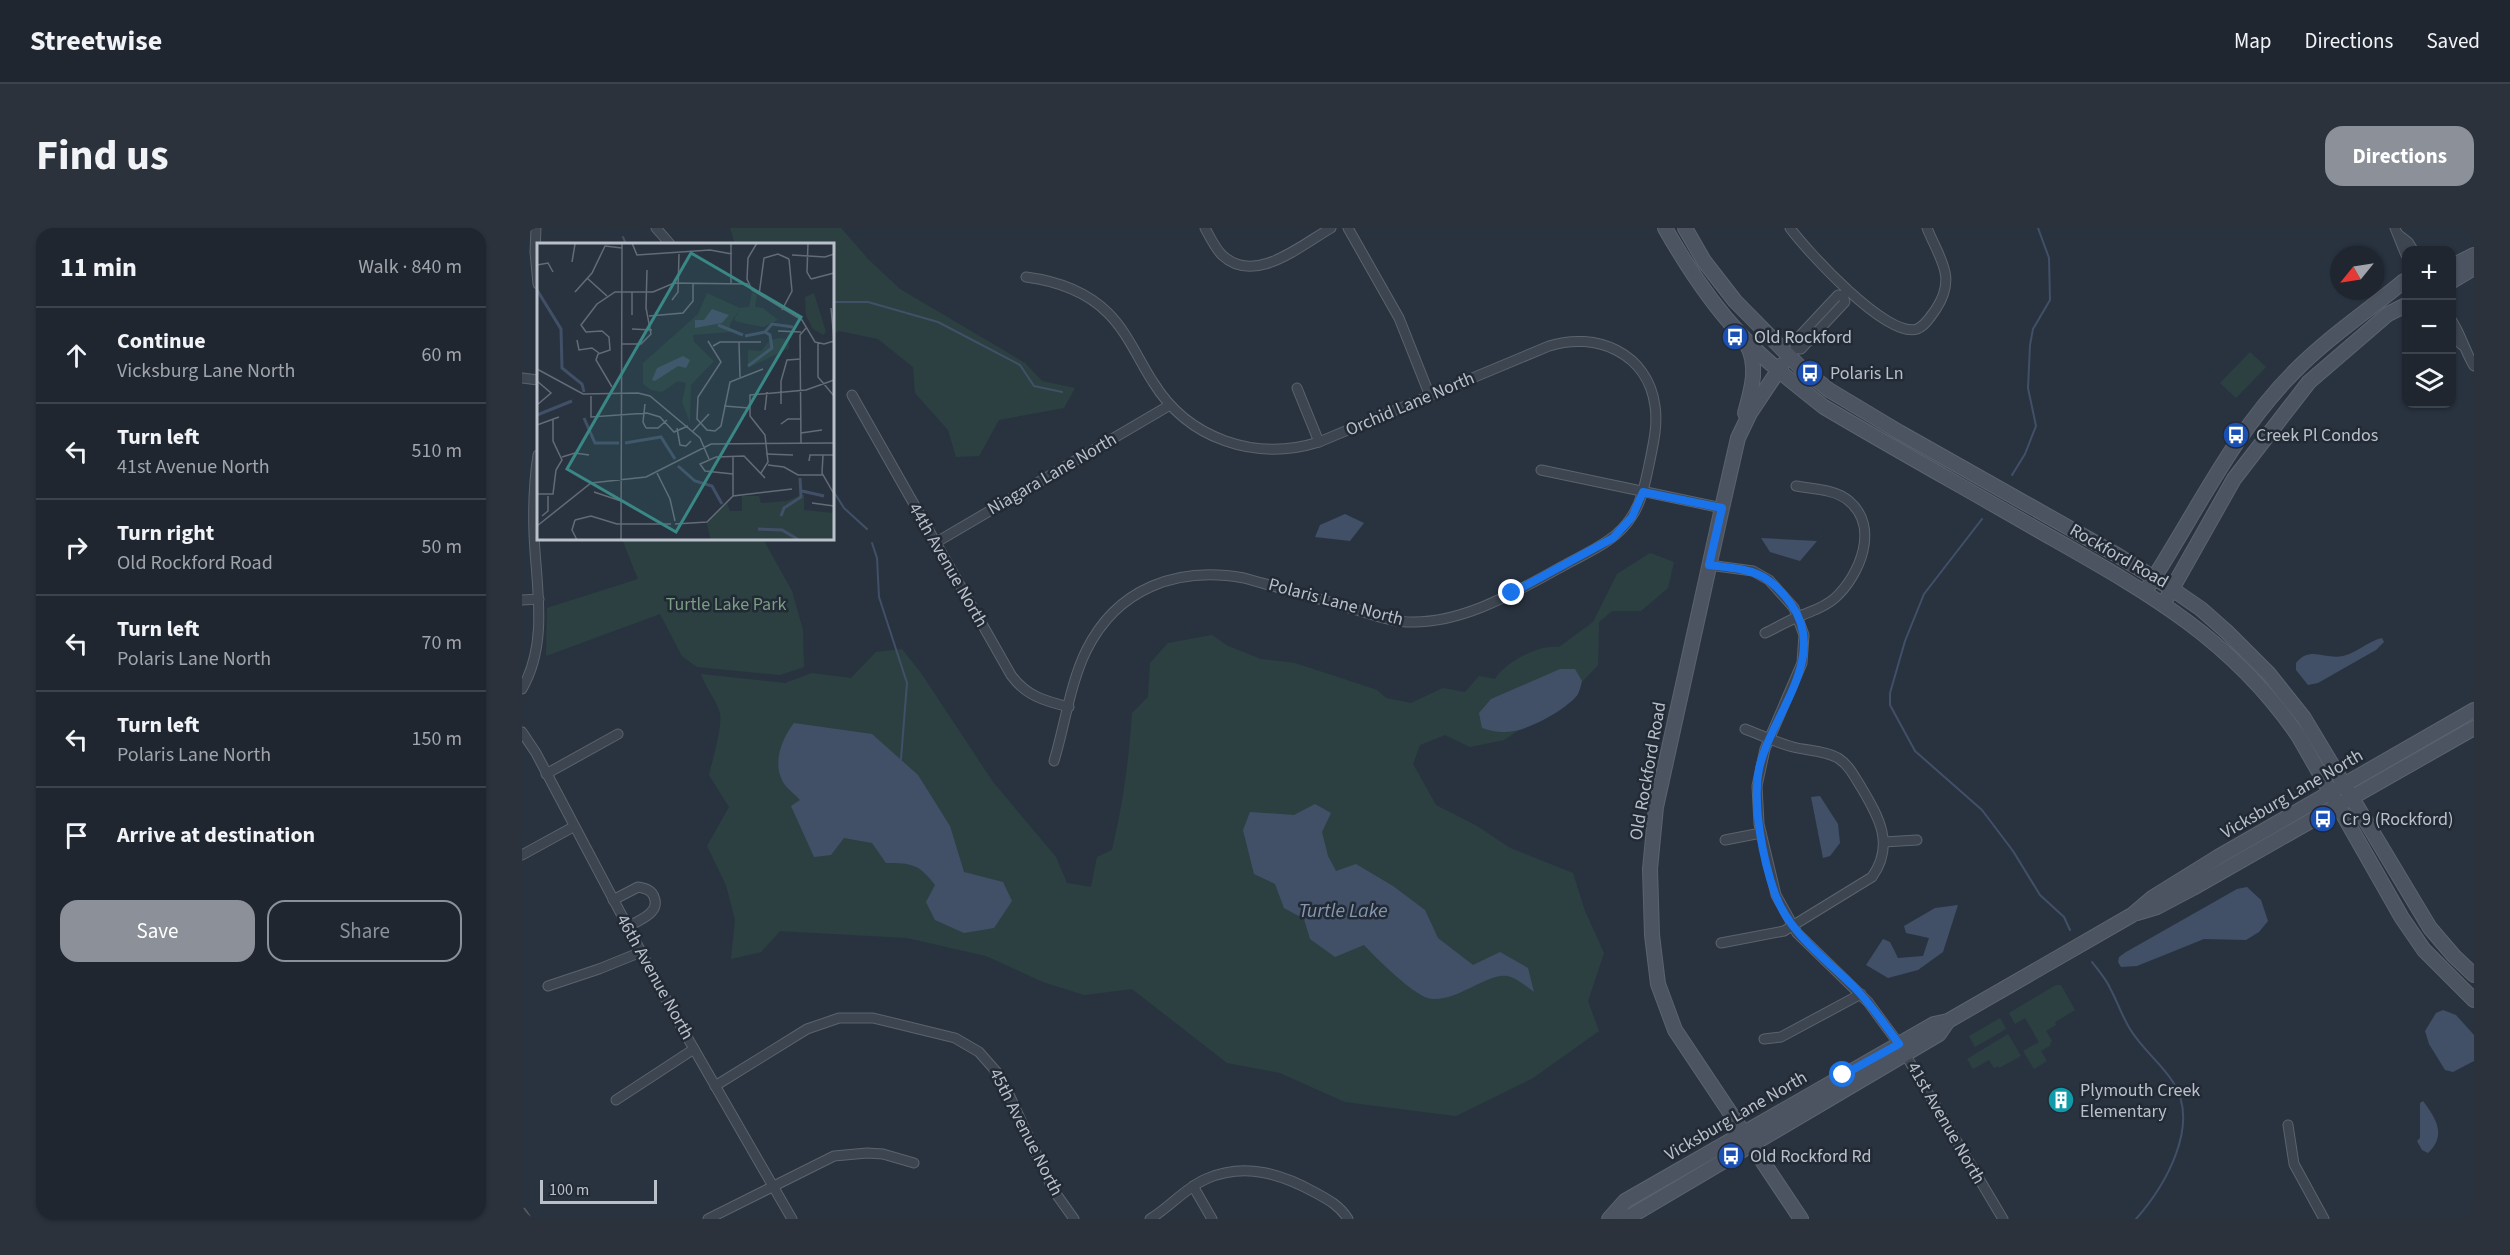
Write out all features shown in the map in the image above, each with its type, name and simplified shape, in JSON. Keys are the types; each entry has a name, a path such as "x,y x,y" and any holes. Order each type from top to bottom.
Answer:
{"main road":[{"name":"Rockford Road","path":"1665,228 1695,277 1739,333 1778,370 1834,412 2164,603 2217,645 2254,680 2299,737 2402,918 2424,950 2474,1000"},
{"name":"Rockford Road","path":"1685,228 1704,261 1734,301 1793,352 1829,390 2154,578 2201,609 2227,632 2269,674 2304,718 2430,928 2474,975"},
{"path":"2456,264 2474,255"},
{"path":"2456,278 2474,268"},
{"path":"2146,592 2207,487 2272,396 2313,355 2402,287"},
{"path":"2164,603 2234,479 2309,382 2388,314 2402,307"},
{"path":"1738,438 1754,371 1750,351 1739,333"},
{"name":"Old Rockford Road","path":"1793,352 1778,370 1750,413 1738,438 1656,807 1650,869 1653,960 1665,1008 1675,1030 1801,1219"},
{"name":"Vicksburg Lane North","path":"1610,1218 1625,1201 1743,1132 1903,1048 1939,1034 1948,1021 2132,915 2171,886 2474,710"},
{"name":"Vicksburg Lane North","path":"2132,915 2157,907 2474,728"},
{"name":"Vicksburg Lane North","path":"1610,1218 1631,1216 1752,1144 1903,1048"}],"street":[{"path":"536,228 537,273"},
{"path":"656,228 669,243"},
{"path":"1205,228 1221,254 1241,265 1263,265 1331,228"},
{"path":"1348,228 1399,318 1430,396"},
{"path":"1790,228 1845,293 1894,325 1909,330 1917,329 1925,323 1941,300 1947,283 1946,274 1927,228"},
{"path":"2397,232 2410,246"},
{"path":"2397,232 2402,246"},
{"name":"Orchid Lane North","path":"1026,277 1043,279 1077,291 1108,312 1170,405 1203,432 1244,447 1286,449 1319,442 1549,346 1579,340 1595,341 1623,354 1635,364 1646,379 1655,405 1656,420 1643,492"},
{"name":"Old Rockford Road","path":"1793,352 1794,342 1838,295 1845,293"},
{"path":"2456,328 2461,336 2462,345"},
{"path":"2456,340 2462,345 2474,366"},
{"path":"522,378 537,380"},
{"path":"1297,388 1319,442"},
{"name":"44th Avenue North","path":"852,395 1017,684 1033,696 1069,707"},
{"name":"Niagara Lane North","path":"935,543 1170,405"},
{"path":"522,689 533,665 537,646 539,599 533,511 537,466"},
{"path":"1541,470 1722,508"},
{"path":"1765,633 1821,608 1845,587 1860,559 1865,537 1861,518 1849,501 1837,494 1796,486"},
{"name":"Polaris Lane North","path":"1054,761 1085,652 1096,633 1125,602 1161,582 1202,573 1223,574 1395,620 1409,622 1436,620 1467,612 1512,593 1601,545 1623,528 1639,505 1643,492"},
{"name":"41st Avenue North","path":"1709,565 1753,571 1761,575 1786,597 1798,617 1804,635 1802,663 1770,738 1760,767 1757,786 1756,805 1776,895 1793,926 1812,948 1861,994 1903,1048 2003,1219"},
{"path":"522,600 539,599"},
{"path":"1721,943 1784,930 1793,926 1872,877 1882,860 1884,842 1874,808 1850,768 1830,754 1792,747 1745,729"},
{"name":"46th Avenue North","path":"522,732 694,1049 772,1188 792,1219"},
{"path":"546,774 618,734"},
{"path":"522,855 573,827"},
{"path":"1725,840 1761,833"},
{"path":"1884,842 1917,840"},
{"path":"613,900 638,887 650,890 654,895 655,907 652,912 627,927"},
{"path":"548,986 641,952"},
{"path":"1764,1039 1780,1037 1861,994"},
{"name":"45th Avenue North","path":"715,1086 807,1029 839,1018 873,1018 955,1038 979,1052 1001,1077 1052,1188 1074,1219"},
{"path":"616,1100 694,1049"},
{"path":"2288,1125 2294,1164 2324,1219"},
{"path":"708,1219 834,1156 851,1153 883,1154 914,1163"},
{"path":"1150,1219 1193,1186 1206,1179 1223,1174 1265,1172 1290,1178 1335,1204 1348,1219"},
{"path":"1193,1186 1212,1219"},
{"path":"522,1213 526,1219"}],"green space":[{"path":"730,228 841,228 869,260 900,289 1025,363 1042,381 1075,388 1064,408 999,420 979,456 956,457 948,430 915,393 913,367 878,339 839,331 834,334 834,243 735,243"},
{"path":"2250,352 2266,367 2236,398 2220,383"},
{"name":"Turtle Lake Park","path":"622,540 764,540 792,591 803,630 804,667 780,675 697,667 682,656 660,614 546,656 547,608 638,579"},
{"path":"1650,553 1674,562 1668,588 1641,611 1612,611 1599,622 1598,665 1567,698 1504,740 1470,747 1445,735 1420,745 1413,764 1436,805 1477,826 1510,848 1573,873 1585,911 1604,953 1588,1001 1599,1031 1533,1078 1456,1116 1345,1102 1280,1073 1227,1063 1132,989 1084,995 1043,982 986,956 907,938 780,931 761,952 731,959 735,920 726,885 707,846 729,807 709,775 721,719 716,703 701,674 785,683 812,673 851,678 876,652 902,649 921,673 993,782 1056,857 1067,883 1091,887 1097,857 1112,850 1125,782 1132,713 1148,697 1150,663 1168,643 1212,635 1228,646 1261,659 1295,663 1377,690 1386,698 1411,703 1443,688 1465,692 1479,676 1495,679 1507,666 1533,651 1559,647 1593,622 1617,574"},
{"path":"2056,985 2061,985 2075,1010 2055,1022 2056,1025 2046,1031 2052,1041 2051,1045 2041,1051 2047,1061 2034,1069 2023,1051 2039,1042 2025,1018 2015,1024 2009,1013"},
{"path":"2000,1018 2006,1029 1975,1047 1969,1036"},
{"path":"2008,1034 2021,1056 1999,1068 1998,1066 1994,1068 1989,1060 1973,1069 1967,1059"}],"water":[{"path":"1345,514 1364,523 1350,541 1315,537 1320,525"},
{"path":"1761,538 1817,541 1800,561 1770,552"},
{"path":"2382,638 2384,642 2376,650 2318,683 2308,685 2296,670 2296,663 2307,655 2343,656"},
{"path":"1560,669 1575,669 1582,681 1578,694 1573,700 1549,717 1521,729 1502,732 1482,728 1479,713 1491,699"},
{"path":"794,723 872,734 918,775 950,826 964,872 1003,882 1012,901 994,928 964,933 935,920 926,902 935,885 914,866 886,863 872,843 844,838 831,855 814,857 791,806 800,800 784,784 778,767 782,743"},
{"path":"1820,796 1838,824 1840,843 1830,856 1823,858 1811,797"},
{"name":"Turtle Lake","path":"1315,804 1331,813 1322,832 1328,856 1336,871 1356,864 1393,886 1425,910 1438,938 1473,965 1500,952 1528,968 1534,992 1514,978 1503,976 1494,977 1453,995 1432,999 1407,985 1364,945 1335,957 1310,939 1304,919 1284,908 1275,884 1254,874 1243,830 1250,812 1294,815"},
{"path":"2247,887 2261,900 2268,921 2259,932 2246,940 2204,939 2137,966 2121,967 2118,962 2119,957 2126,952 2237,889"},
{"path":"1958,905 1943,952 1918,970 1888,978 1866,965 1883,939 1890,942 1898,958 1923,956 1929,938 1906,933 1904,926 1935,908"},
{"path":"2443,1010 2456,1015 2474,1035 2474,1061 2453,1072 2445,1070 2429,1044 2425,1031 2436,1013"},
{"path":"2423,1101 2435,1120 2438,1134 2434,1147 2428,1153 2422,1150 2417,1141 2420,1138 2420,1103"}],"waterway":[{"path":"2012,475 2025,454 2036,426 2028,388 2030,345 2033,329 2050,300 2049,258 2038,228"},
{"path":"623,237 626,243"},
{"path":"834,302 868,302 938,322 1020,365 1034,386 1062,392"},
{"path":"834,492 844,508 867,529"},
{"path":"1982,519 1924,594 1905,641 1890,693 1890,705 1915,751 1982,810 2013,851 2040,895 2064,917 2070,930"},
{"path":"872,543 877,558 879,597 907,683 901,759"},
{"path":"2092,962 2108,985 2130,1029 2168,1075 2181,1099 2183,1117 2176,1154 2158,1190 2136,1219"}],"place":[{"name":"Old Rockford","path":"1735,337"},
{"name":"Polaris Ln","path":"1810,373"},
{"name":"Creek Pl Condos","path":"2236,435"},
{"name":"Cr 9 (Rockford)","path":"2323,819"},
{"name":"Plymouth Creek Elementary","path":"2061,1100"},
{"name":"Old Rockford Rd","path":"1731,1156"}],"route":[{"path":"1512,593 1613,538 1632,517 1643,492 1722,508 1709,565 1753,571 1761,575 1786,597 1794,608 1804,635 1805,649 1798,676 1765,749 1757,786 1756,805 1769,874 1785,915 1797,933 1868,1002 1899,1044 1843,1075"}]}
